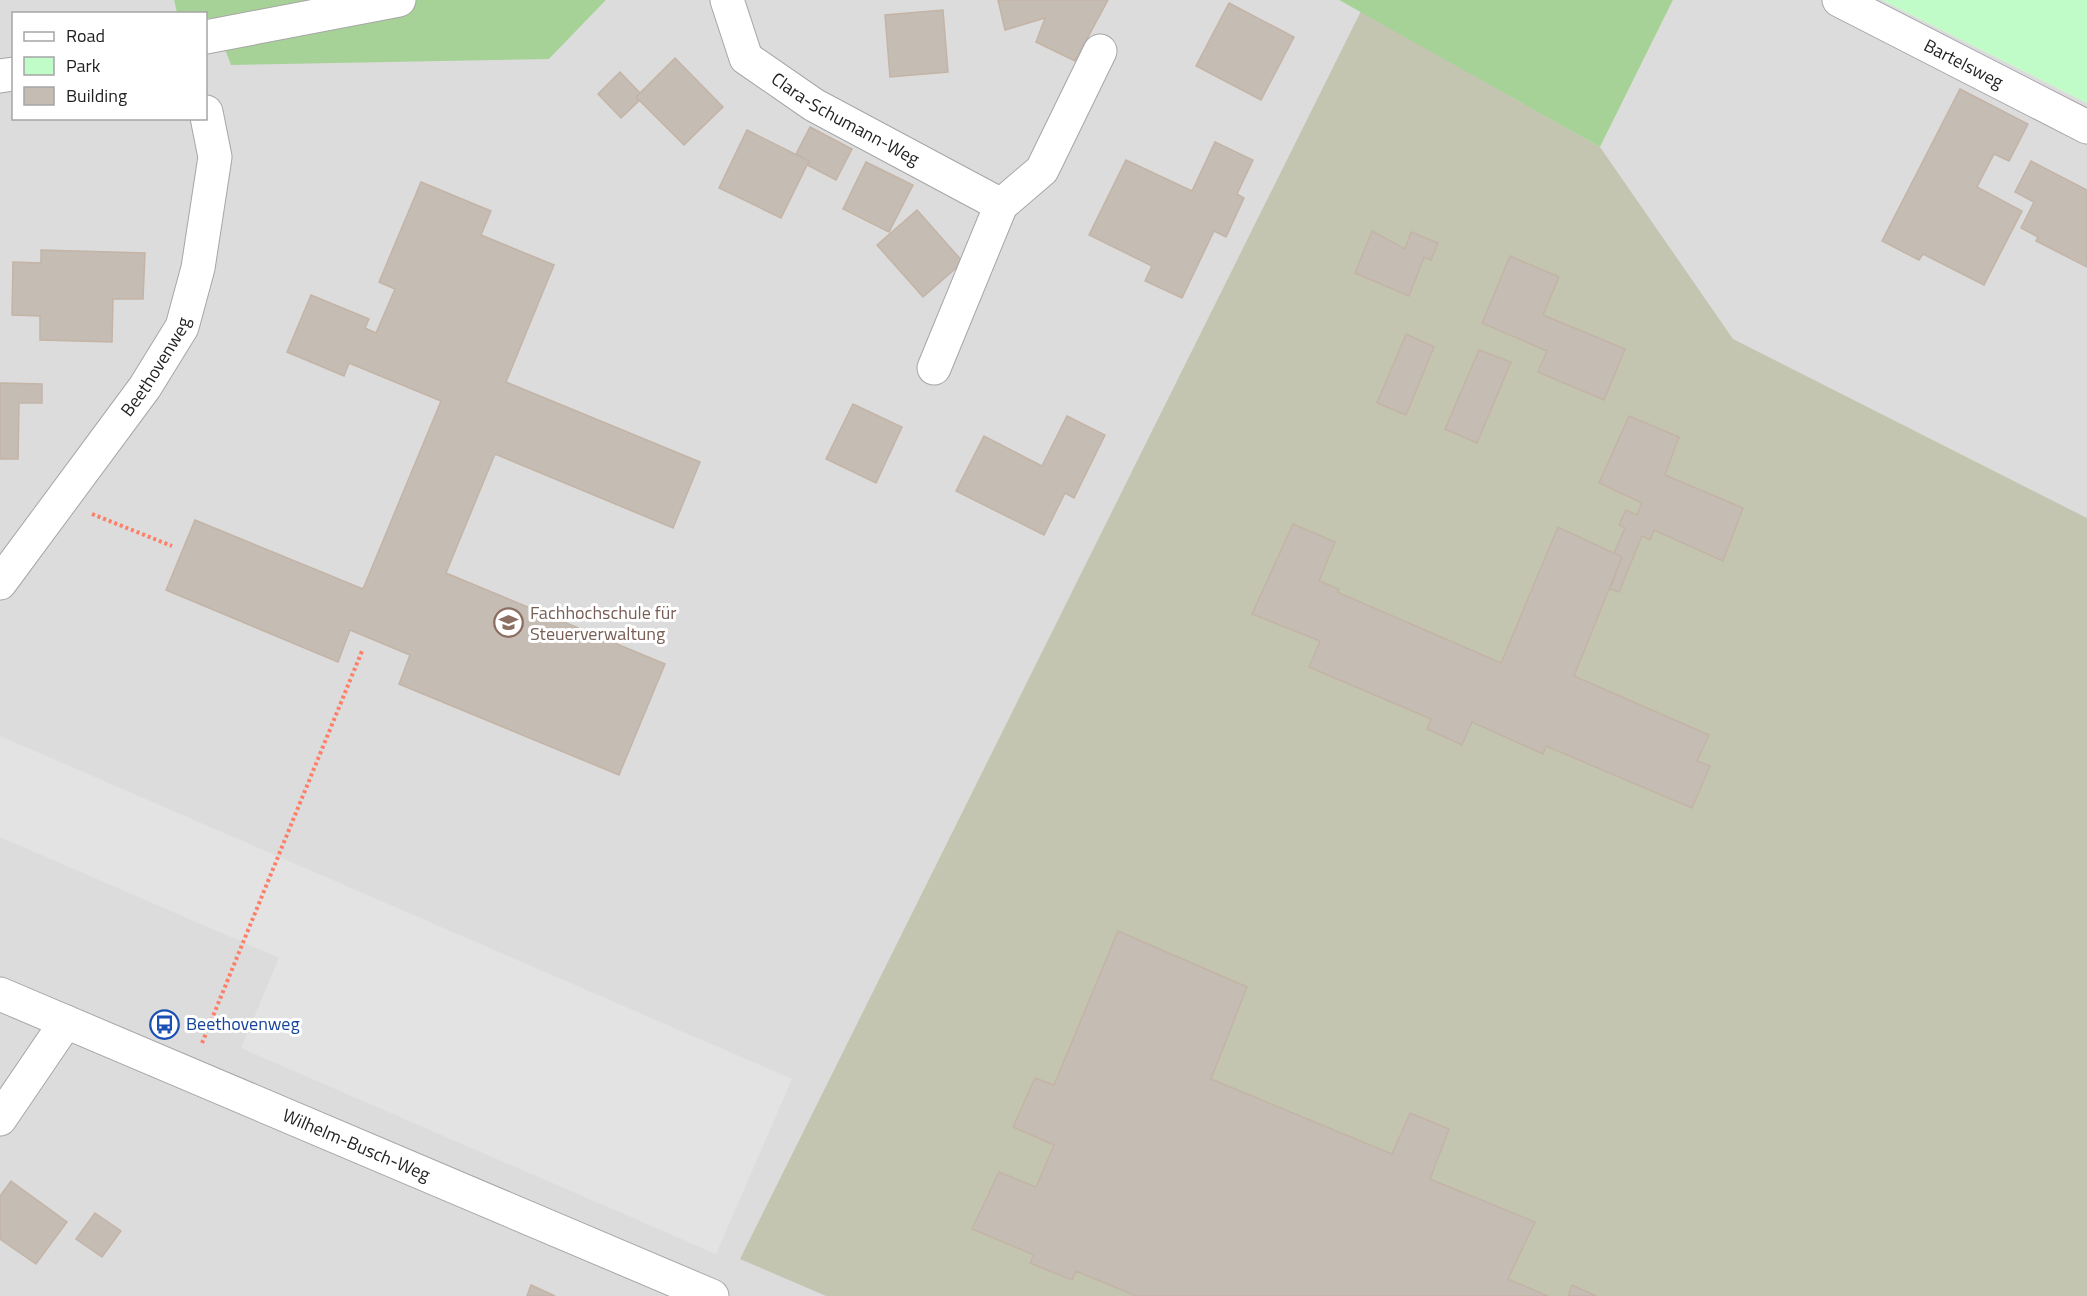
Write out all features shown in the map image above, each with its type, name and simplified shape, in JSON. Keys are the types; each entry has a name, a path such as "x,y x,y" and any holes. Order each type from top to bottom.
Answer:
{"street":[{"path":"207,37 399,0"},
{"name":"Clara-Schumann-Weg","path":"727,0 746,58 814,105 1001,205"},
{"name":"Bartelsweg","path":"1839,0 2087,128"},
{"path":"934,368 1001,205 1042,170 1100,51"},
{"name":"Beethovenweg","path":"0,583 146,387 182,327 198,268 215,157 207,117"},
{"name":"Wilhelm-Busch-Weg","path":"0,994 712,1296"},
{"path":"0,1119 66,1022"}],"path":[{"path":"61,502 172,546"},
{"path":"189,1074 362,651"}],"shaded area":[{"path":"0,0 174,0 177,12 12,12 12,120 207,120 207,19 549,59 606,0 1339,0 1600,147 1673,0 1882,0 2087,103 2087,1296 0,1296"},
{"path":"1361,11 1600,147 1733,339 2087,518 2087,1296 826,1296 740,1259"},
{"path":"0,736 792,1079 716,1254 241,1048 279,958 0,837"}],"green space":[{"path":"174,0 606,0 549,59 231,65 213,18 207,19 207,12 177,12"},
{"path":"1339,0 1673,0 1600,147"},
{"path":"1882,0 2087,0 2087,103"}],"building":[{"path":"998,0 1108,0 1075,61 1036,42 1045,18 1005,30"},
{"path":"1229,3 1294,37 1261,100 1196,66"},
{"path":"943,10 948,72 890,77 885,15"},
{"path":"675,58 723,107 684,145 636,97"},
{"path":"620,72 640,93 636,97 639,101 621,118 598,94"},
{"path":"1960,89 2028,124 2009,161 1994,154 1977,187 2022,211 1984,285 1923,254 1919,260 1882,241"},
{"path":"810,127 852,149 836,180 807,165 809,161 796,154"},
{"path":"747,130 809,161 781,218 719,188"},
{"path":"1215,142 1253,160 1237,194 1244,198 1226,237 1214,231 1182,298 1145,281 1152,266 1089,235 1126,160 1192,191"},
{"path":"2031,161 2087,190 2087,267 2036,241 2038,237 2021,228 2034,202 2015,192"},
{"path":"866,162 913,185 889,232 843,209"},
{"path":"421,182 491,211 481,235 554,265 506,382 700,462 673,528 495,454 446,573 665,664 619,775 399,684 410,655 350,630 338,662 166,590 195,520 363,589 441,401 349,363 344,376 287,352 311,295 369,319 365,328 376,333 395,289 379,282"},
{"path":"917,210 963,262 923,297 877,245"},
{"path":"1372,231 1405,249 1411,232 1438,243 1431,260 1424,257 1409,296 1355,273"},
{"path":"41,250 145,253 143,299 113,299 112,342 40,340 40,316 12,315 13,262 41,263"},
{"path":"1510,256 1559,277 1543,315 1625,349 1604,400 1538,372 1547,351 1482,323"},
{"path":"1406,334 1434,347 1406,415 1377,403"},
{"path":"1479,350 1511,362 1477,443 1445,429"},
{"path":"0,383 42,384 42,403 19,403 18,459 0,459"},
{"path":"853,404 902,427 876,483 826,459"},
{"path":"1067,416 1105,435 1074,498 1065,493 1044,535 956,491 984,436 1042,466"},
{"path":"1629,416 1679,437 1665,475 1743,508 1723,561 1654,530 1650,540 1642,536 1619,592 1610,589 1622,557 1614,553 1625,528 1619,525 1626,510 1637,515 1642,503 1599,483"},
{"path":"1293,524 1335,542 1319,581 1339,589 1337,592 1501,663 1558,527 1622,557 1574,676 1709,735 1697,761 1710,766 1692,808 1546,746 1543,754 1472,722 1462,745 1427,729 1431,719 1309,667 1320,641 1252,614"},
{"path":"1118,931 1247,987 1211,1079 1392,1154 1410,1113 1449,1129 1430,1179 1535,1222 1508,1279 1548,1296 1136,1296 1076,1271 1072,1280 1030,1263 1034,1255 972,1229 999,1172 1036,1187 1054,1145 1013,1127 1035,1078 1054,1085"},
{"path":"11,1181 67,1222 36,1264 0,1239 0,1196"},
{"path":"95,1213 121,1231 102,1257 76,1239"},
{"path":"531,1285 555,1296 527,1296"},
{"path":"1572,1285 1596,1296 1568,1296"}],"place":[{"name":"Fachhochschule für Steuerverwaltung","path":"509,623"},
{"name":"Beethovenweg","path":"165,1024"}]}
